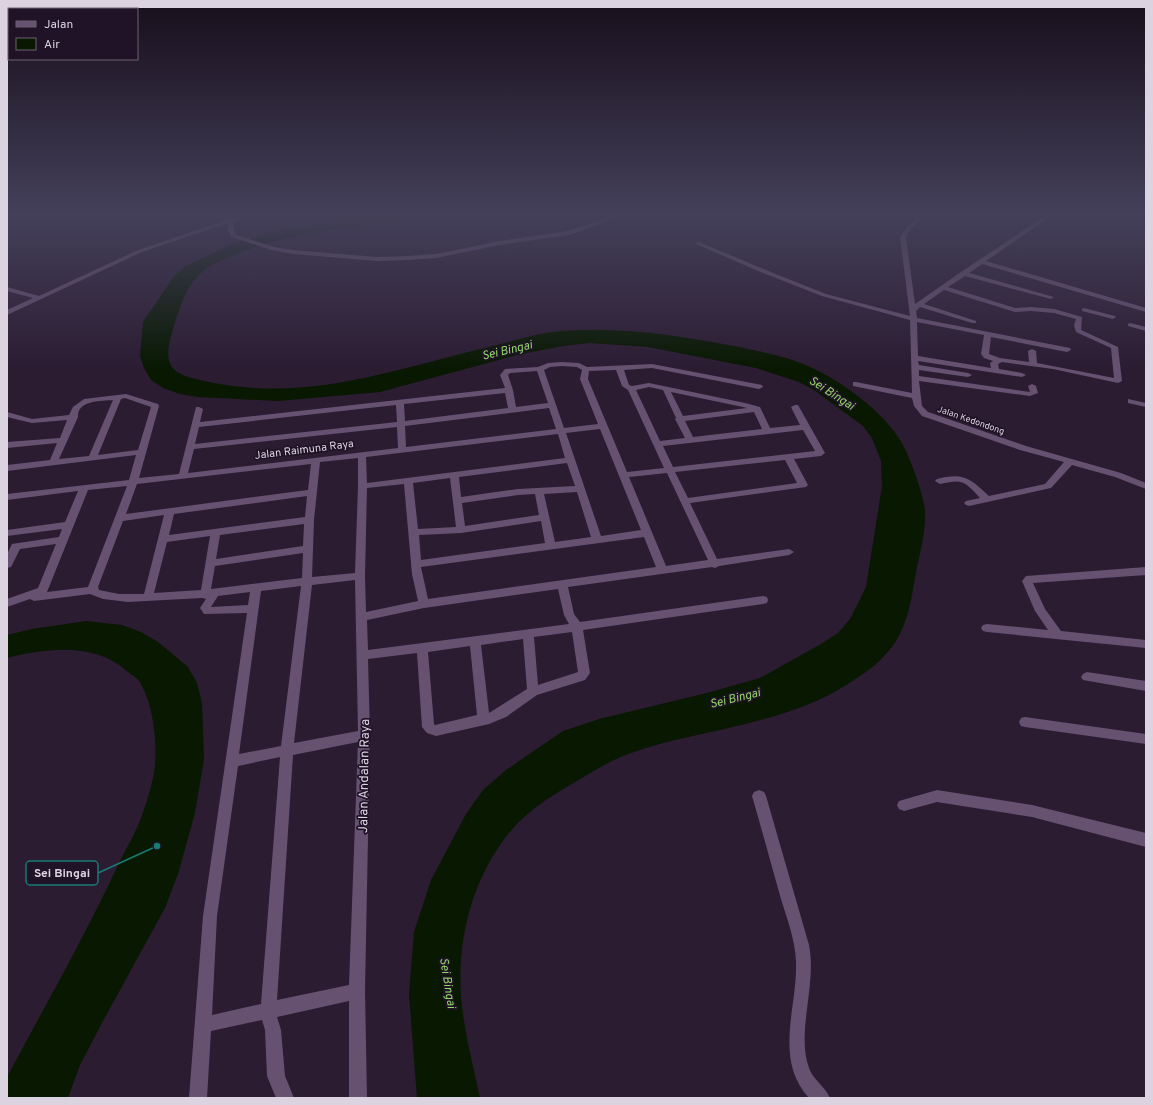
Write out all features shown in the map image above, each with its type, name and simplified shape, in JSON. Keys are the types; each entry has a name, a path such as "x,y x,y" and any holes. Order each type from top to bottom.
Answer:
{"street":[{"path":"7,313 109,266"},
{"path":"752,266 823,295 974,322"},
{"name":"Jalan Kedondong","path":"908,266 915,311 914,358 916,367 916,396 918,406 925,414 1069,462 1118,475 1146,486"},
{"path":"915,311 963,273 976,266"},
{"path":"994,266 1146,310"},
{"path":"963,273 1051,297"},
{"path":"943,288 1014,310 1054,310 1080,318"},
{"path":"7,289 39,298"},
{"path":"988,335 985,354 998,360 1033,364 1118,381 1114,347 1078,331 1077,325 1084,310 1090,302"},
{"path":"1084,310 1113,317"},
{"path":"915,311 988,335 1067,350"},
{"path":"1130,325 1146,329"},
{"path":"1032,351 1033,364"},
{"path":"914,358 1022,375"},
{"path":"995,371 994,366 998,360"},
{"path":"512,410 509,390 504,377 505,373 508,371 540,369 548,365 579,365 586,369 652,366 759,387"},
{"path":"619,367 626,386 631,389 668,470 715,564"},
{"path":"916,367 968,376"},
{"path":"540,369 562,431 569,460 597,539"},
{"path":"586,369 584,379 639,510 646,533 663,571"},
{"path":"916,378 1030,394 1034,393 1032,386"},
{"path":"856,384 916,396"},
{"path":"631,389 649,385 731,402 757,410 767,432"},
{"path":"666,389 679,419 691,441"},
{"path":"196,425 509,390"},
{"path":"92,458 118,397"},
{"path":"53,463 78,405 84,401 130,397 156,407 133,482 92,587 93,590"},
{"path":"1131,401 1146,404"},
{"path":"400,403 402,450"},
{"path":"190,447 401,424 552,404"},
{"path":"624,476 789,458 821,453 795,407"},
{"path":"183,476 199,409"},
{"path":"679,419 757,410"},
{"path":"7,414 32,421 74,417"},
{"name":"Jalan Raimuna Raya","path":"7,497 604,426"},
{"path":"657,444 767,432 805,426"},
{"path":"7,445 63,440"},
{"path":"7,468 141,452"},
{"name":"Jalan Andalan Raya","path":"358,1098 357,992 364,735 360,576 363,486 362,454"},
{"path":"684,501 803,485 789,458"},
{"path":"285,1098 276,1076 273,1030 268,1012 287,749 307,580 309,520 316,460"},
{"path":"363,486 454,476 480,470 569,460"},
{"path":"969,503 1048,486 1069,462"},
{"path":"454,476 461,530"},
{"path":"940,481 959,477 965,479 986,499"},
{"path":"408,480 412,504 418,586 424,604"},
{"path":"7,603 42,591 84,488"},
{"path":"457,501 539,490 579,489"},
{"path":"539,490 551,547"},
{"path":"119,518 312,492"},
{"path":"148,598 170,512"},
{"path":"413,532 461,530 544,517"},
{"path":"164,539 309,520"},
{"path":"7,533 68,525"},
{"path":"216,532 210,563 210,594 205,608 208,612 253,608"},
{"path":"416,564 646,533"},
{"path":"7,564 12,546 62,540"},
{"path":"210,563 307,549"},
{"path":"362,617 424,604 562,586 789,552"},
{"path":"1058,635 1040,611 1027,581 1030,578 1146,571"},
{"path":"22,598 93,590 101,595 148,598 210,594 307,580 360,576"},
{"path":"422,648 428,727 436,731 498,716 533,691 576,678 584,673 577,626 569,615 562,586"},
{"path":"198,1098 210,916 233,761 256,588"},
{"path":"363,655 528,635 577,626 763,600"},
{"path":"987,628 1146,644"},
{"path":"528,635 533,691"},
{"path":"475,642 484,720"},
{"path":"1087,677 1146,686"},
{"path":"1025,722 1146,739"},
{"path":"233,761 287,749 364,735"},
{"path":"759,796 796,925 804,960 797,1047 799,1065 808,1082 821,1098"},
{"path":"904,805 937,796 1032,811 1146,840"},
{"path":"202,1025 357,992"}],"water":[{"name":"Sei Bingai","path":"186,266 212,266 199,275 184,297 170,340 168,354 171,365 179,373 185,376 231,386 268,388 305,387 340,382 412,367 545,333 617,330 692,338 783,357 808,366 835,380 861,398 884,419 902,443 916,477 924,504 925,526 907,616 896,641 884,656 870,669 830,694 786,713 661,744 630,753 616,759 543,802 517,824 496,851 476,890 470,910 465,932 460,975 462,1010 480,1098 417,1098 409,994 414,932 431,880 466,814 483,790 506,770 563,731 599,719 707,693 760,678 838,633 850,619 866,587 882,486 881,461 872,438 863,426 814,390 799,382 756,368 648,347 589,343 563,346 517,355 380,392 278,401 198,397 180,394 163,388 151,380 144,368 140,356 143,322 175,275"},
{"path":"86,621 122,625 141,632 158,642 188,667 197,683 202,703 204,759 195,813 178,874 165,908 80,1065 68,1098 7,1098 7,1077 79,944 134,834 149,795 154,773 155,739 152,715 145,693 140,682 135,677 115,662 86,652 54,650 22,654 7,658 7,635 32,629"}],"place":[{"name":"Sei Bingai","path":"157,846"}]}
